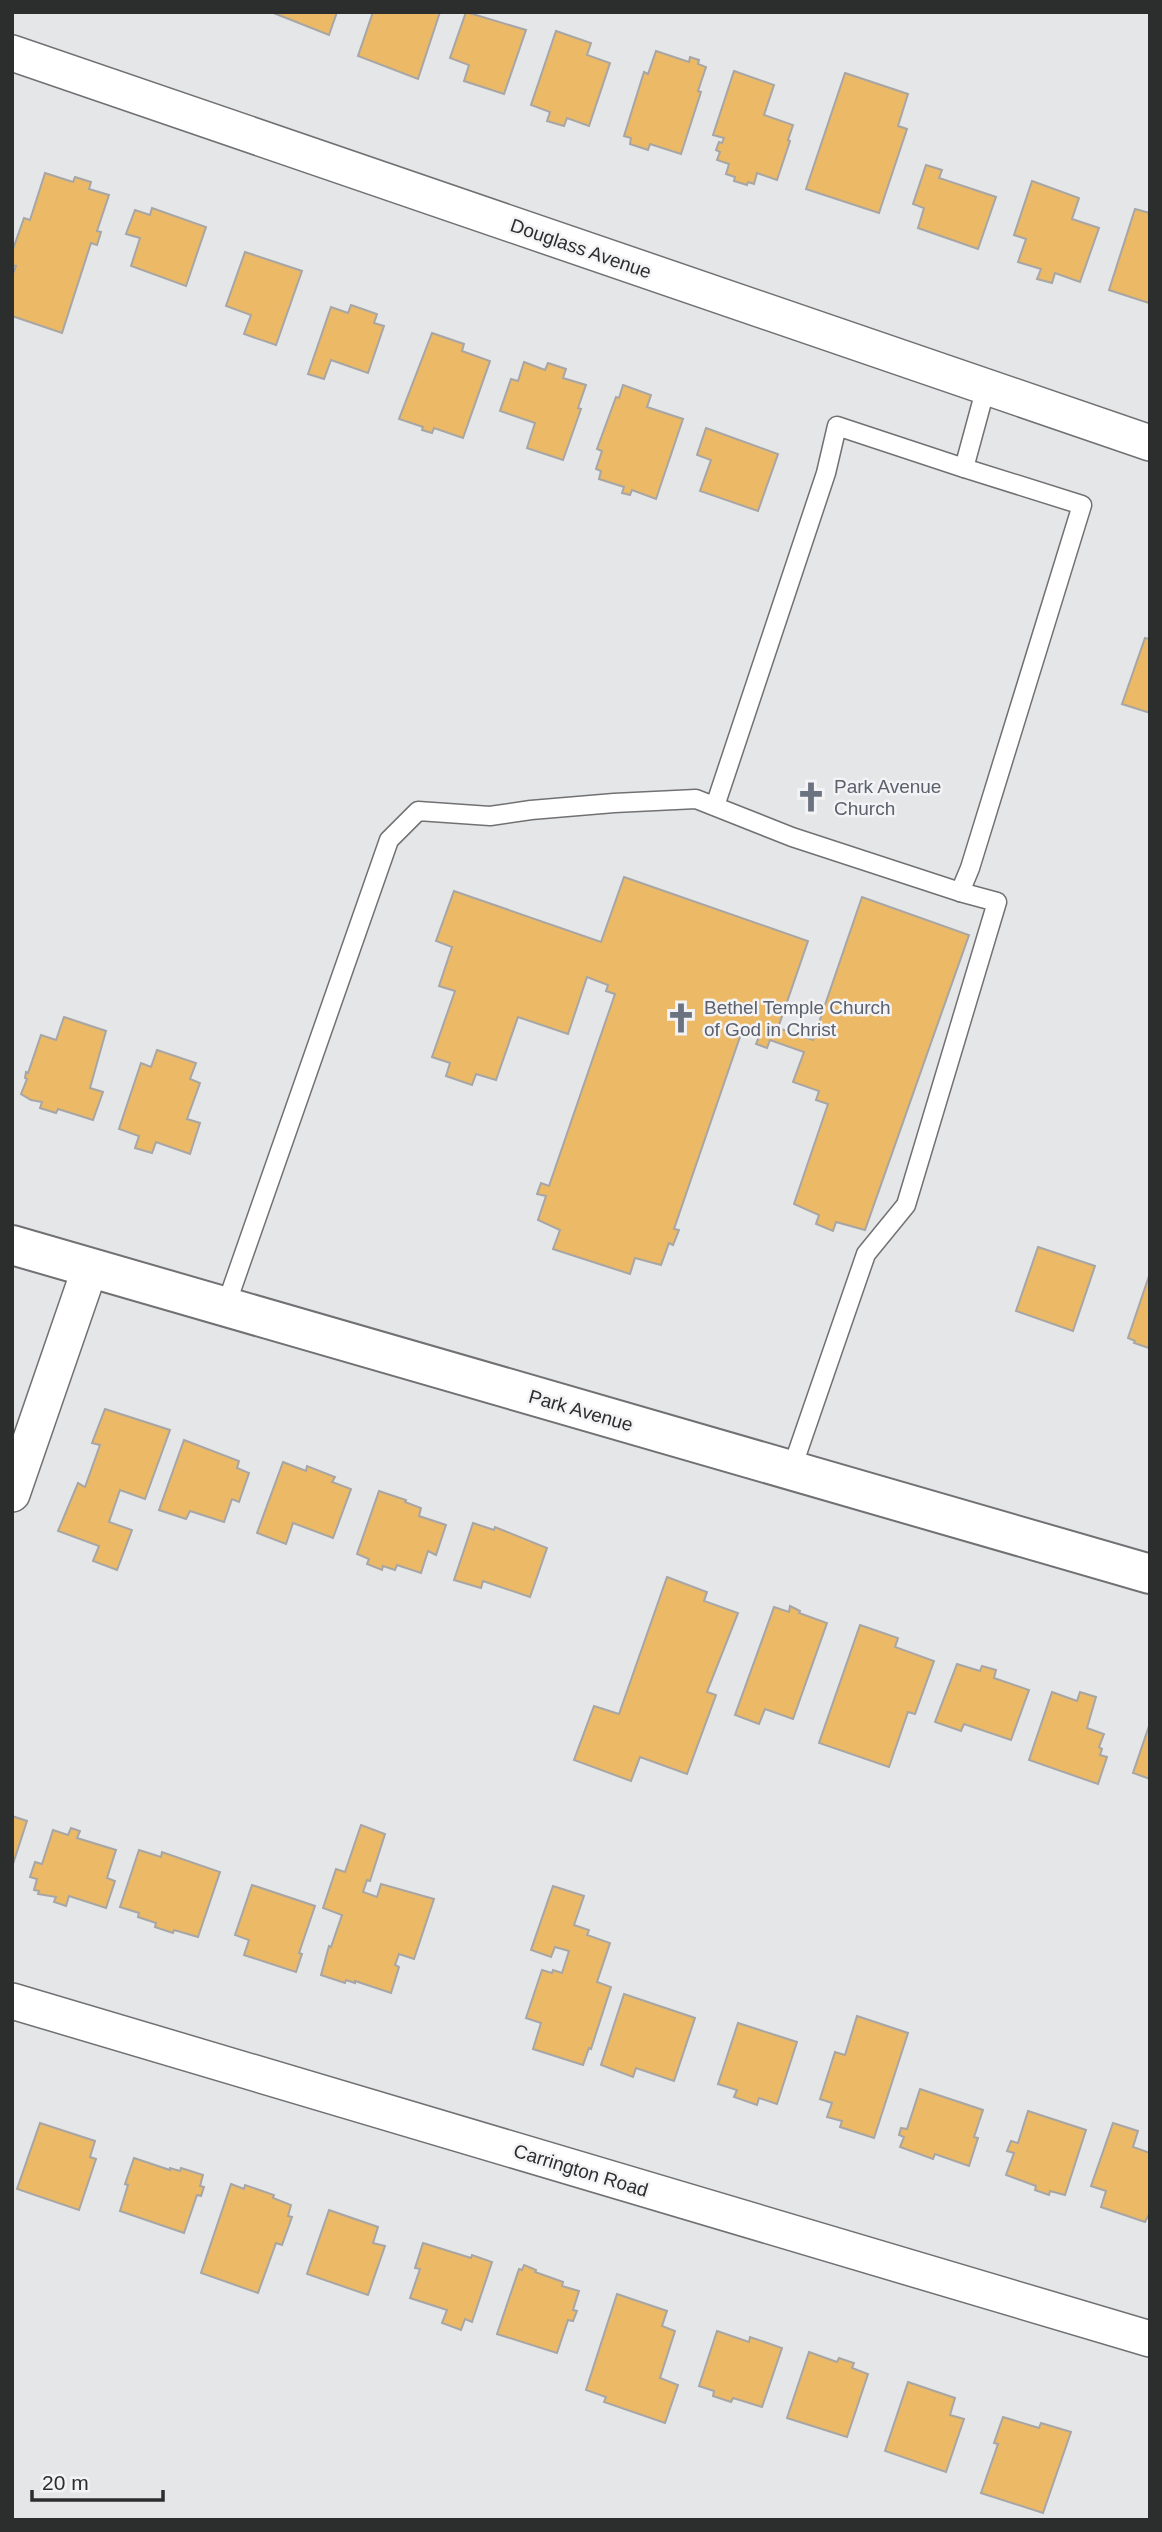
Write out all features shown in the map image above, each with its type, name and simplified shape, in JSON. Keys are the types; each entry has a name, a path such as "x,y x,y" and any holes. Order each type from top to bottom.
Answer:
{"main road":[{"name":"Park Avenue","path":"12,1245 1150,1574"}],"street":[{"name":"Douglass Avenue","path":"12,53 1150,443"},
{"path":"12,1494 90,1268"},
{"name":"Carrington Road","path":"12,2001 1150,2339"}],"lane":[{"path":"964,468 986,387"},
{"path":"715,806 826,473 836,426 1082,505 970,868 960,892"},
{"path":"225,1308 389,841 418,811 490,816 600,804 696,799 792,837 997,902 906,1205 866,1254 791,1471"}],"building":[{"path":"271,12 337,12 329,35"},
{"path":"373,12 440,12 418,79 358,56"},
{"path":"466,12 526,30 504,94 464,81 469,65 450,58"},
{"path":"556,31 591,43 587,55 610,63 589,126 567,118 564,126 547,121 550,112 531,105"},
{"path":"656,51 689,62 690,57 699,60 698,64 706,67 681,154 650,144 648,150 630,144 631,138 624,136 644,72 648,74"},
{"path":"734,71 774,85 764,115 793,125 777,180 757,173 754,184 734,181 735,177 726,174 729,164 717,160 720,152 716,150 724,138 713,135"},
{"path":"845,73 908,94 898,126 907,129 879,213 806,189"},
{"path":"926,165 942,170 939,178 996,197 978,249 918,228 924,208 913,204"},
{"path":"45,173 73,182 75,177 91,182 89,189 109,195 97,231 101,232 97,245 91,243 62,333 12,316 12,276 16,266 12,265 12,252 24,218 30,220"},
{"path":"1032,181 1079,198 1072,219 1099,228 1080,282 1055,273 1052,283 1037,279 1041,269 1018,262 1026,239 1014,235"},
{"path":"152,208 206,227 186,286 131,266 140,238 126,234 135,210 150,215"},
{"path":"1135,209 1150,213 1150,307 1149,303 1109,290"},
{"path":"245,252 302,271 276,345 244,334 251,315 226,306"},
{"path":"351,305 377,314 374,323 384,326 368,373 331,360 324,379 308,374 331,307 348,313"},
{"path":"432,333 464,344 462,351 490,361 463,438 434,428 432,433 399,419"},
{"path":"524,362 545,370 548,363 566,369 563,378 586,385 578,408 581,409 563,460 527,448 535,423 500,411 511,379 518,381"},
{"path":"623,385 651,395 647,407 683,419 656,499 632,490 630,495 622,493 624,487 599,479 601,471 596,469 602,451 597,449"},
{"path":"706,428 778,454 758,511 700,491 711,460 697,455"},
{"path":"1145,638 1150,639 1150,713 1122,704"},
{"path":"624,877 808,941 778,1028 813,1040 862,897 969,935 865,1230 836,1222 833,1231 816,1224 819,1215 794,1204 828,1104 816,1100 819,1091 793,1082 804,1052 770,1040 767,1048 756,1044 759,1037 742,1031 674,1229 679,1230 673,1245 669,1243 661,1265 635,1258 630,1274 553,1249 560,1230 538,1220 546,1196 537,1194 541,1183 549,1186 615,994 606,991 608,985 587,977 568,1034 518,1017 496,1080 476,1074 472,1085 446,1076 450,1063 432,1057 455,991 439,986 452,947 436,941 454,891 601,942"},
{"path":"64,1017 106,1031 90,1088 103,1092 93,1120 58,1109 56,1113 40,1108 42,1102 21,1094 27,1079 26,1072 28,1073 41,1035 56,1040"},
{"path":"157,1050 196,1063 190,1079 200,1083 187,1119 200,1123 190,1154 156,1142 152,1153 135,1148 139,1136 119,1129 141,1063 151,1067"},
{"path":"1038,1247 1095,1266 1073,1331 1016,1311"},
{"path":"1150,1273 1150,1351 1128,1338"},
{"path":"105,1409 170,1430 145,1499 120,1490 109,1522 132,1530 117,1570 93,1561 99,1546 58,1531 78,1483 85,1487 100,1445 92,1443"},
{"path":"184,1440 239,1461 237,1468 249,1473 239,1502 232,1499 224,1522 190,1511 186,1519 159,1510"},
{"path":"283,1462 306,1471 307,1466 335,1477 332,1482 351,1489 333,1538 293,1523 286,1544 257,1533"},
{"path":"379,1491 421,1508 419,1516 446,1525 436,1555 428,1551 421,1573 397,1565 395,1570 383,1566 382,1570 367,1564 369,1559 357,1554"},
{"path":"473,1523 494,1530 495,1527 547,1548 530,1597 483,1581 481,1588 454,1580"},
{"path":"667,1577 707,1592 704,1601 738,1613 707,1692 716,1695 687,1774 640,1757 631,1781 574,1760 594,1706 619,1714"},
{"path":"790,1606 800,1611 799,1613 827,1623 793,1719 765,1709 759,1724 735,1715 774,1607 789,1612"},
{"path":"860,1625 898,1638 895,1647 934,1661 915,1714 908,1712 889,1767 819,1743"},
{"path":"957,1664 980,1671 982,1666 996,1670 994,1678 1029,1690 1011,1740 964,1724 961,1731 935,1722"},
{"path":"1052,1692 1077,1701 1080,1692 1096,1697 1087,1728 1104,1734 1099,1747 1102,1749 1100,1755 1107,1757 1098,1784 1029,1760"},
{"path":"1150,1723 1150,1779 1133,1773"},
{"path":"12,1816 27,1821 12,1867"},
{"path":"361,1825 385,1834 370,1881 367,1880 363,1892 377,1897 381,1884 434,1899 414,1959 399,1954 395,1965 399,1967 391,1993 355,1981 346,1980 345,1983 321,1975 342,1915 323,1908 336,1869 345,1872"},
{"path":"71,1828 80,1831 77,1838 116,1850 107,1878 115,1881 106,1908 69,1896 66,1906 54,1902 56,1897 38,1894 39,1891 34,1890 37,1879 30,1877 35,1862 42,1864 53,1830 68,1835"},
{"path":"139,1850 161,1857 162,1852 220,1872 198,1937 155,1927 156,1923 138,1917 139,1913 120,1907"},
{"path":"252,1885 315,1906 299,1953 302,1954 296,1972 244,1955 249,1940 235,1935"},
{"path":"553,1886 584,1896 574,1925 589,1930 587,1935 610,1943 597,1982 611,1987 591,2049 589,2048 583,2065 533,2049 541,2023 526,2018 542,1970 562,1973 569,1951 555,1947 551,1957 531,1950"},
{"path":"624,1994 695,2018 674,2081 636,2068 633,2077 601,2065"},
{"path":"857,2016 908,2033 874,2138 840,2127 842,2121 827,2117 832,2103 820,2099 835,2052 845,2055"},
{"path":"738,2023 797,2042 777,2104 759,2098 757,2105 734,2097 737,2090 718,2084"},
{"path":"920,2089 983,2110 974,2137 978,2138 969,2166 935,2154 933,2159 900,2147 904,2137 899,2135 901,2128 907,2129"},
{"path":"1028,2111 1086,2130 1065,2195 1050,2191 1049,2195 1035,2190 1036,2186 1006,2175 1014,2153 1007,2151 1011,2141 1018,2143"},
{"path":"40,2123 95,2141 90,2157 96,2159 79,2210 17,2189"},
{"path":"1113,2123 1138,2131 1133,2147 1150,2153 1150,2212 1145,2222 1101,2207 1106,2191 1091,2186"},
{"path":"134,2158 170,2170 180,2171 181,2168 203,2175 200,2186 204,2187 201,2196 197,2195 184,2233 120,2211"},
{"path":"231,2184 244,2189 245,2185 274,2195 273,2198 291,2205 288,2216 292,2217 282,2245 276,2243 258,2293 201,2273"},
{"path":"329,2210 378,2227 373,2243 385,2246 368,2295 307,2274"},
{"path":"423,2243 492,2262 472,2322 465,2319 461,2330 442,2323 447,2310 410,2298 420,2269 415,2268"},
{"path":"524,2265 563,2282 562,2286 579,2291 573,2310 577,2311 573,2321 568,2320 557,2353 497,2334 519,2269 522,2270"},
{"path":"617,2294 667,2311 662,2326 675,2331 660,2378 678,2385 665,2423 604,2402 606,2397 586,2390"},
{"path":"717,2331 749,2342 750,2337 782,2348 762,2407 733,2398 731,2402 713,2396 714,2391 699,2386"},
{"path":"809,2352 837,2362 839,2358 854,2363 852,2368 868,2374 847,2437 787,2418"},
{"path":"908,2382 955,2398 950,2415 964,2419 946,2472 885,2451"},
{"path":"1003,2417 1039,2428 1041,2423 1071,2432 1043,2513 981,2493 998,2444 994,2443"}],"place":[{"name":"Park Avenue Church","path":"811,797"},
{"name":"Bethel Temple Church of God in Christ","path":"681,1018"}]}
